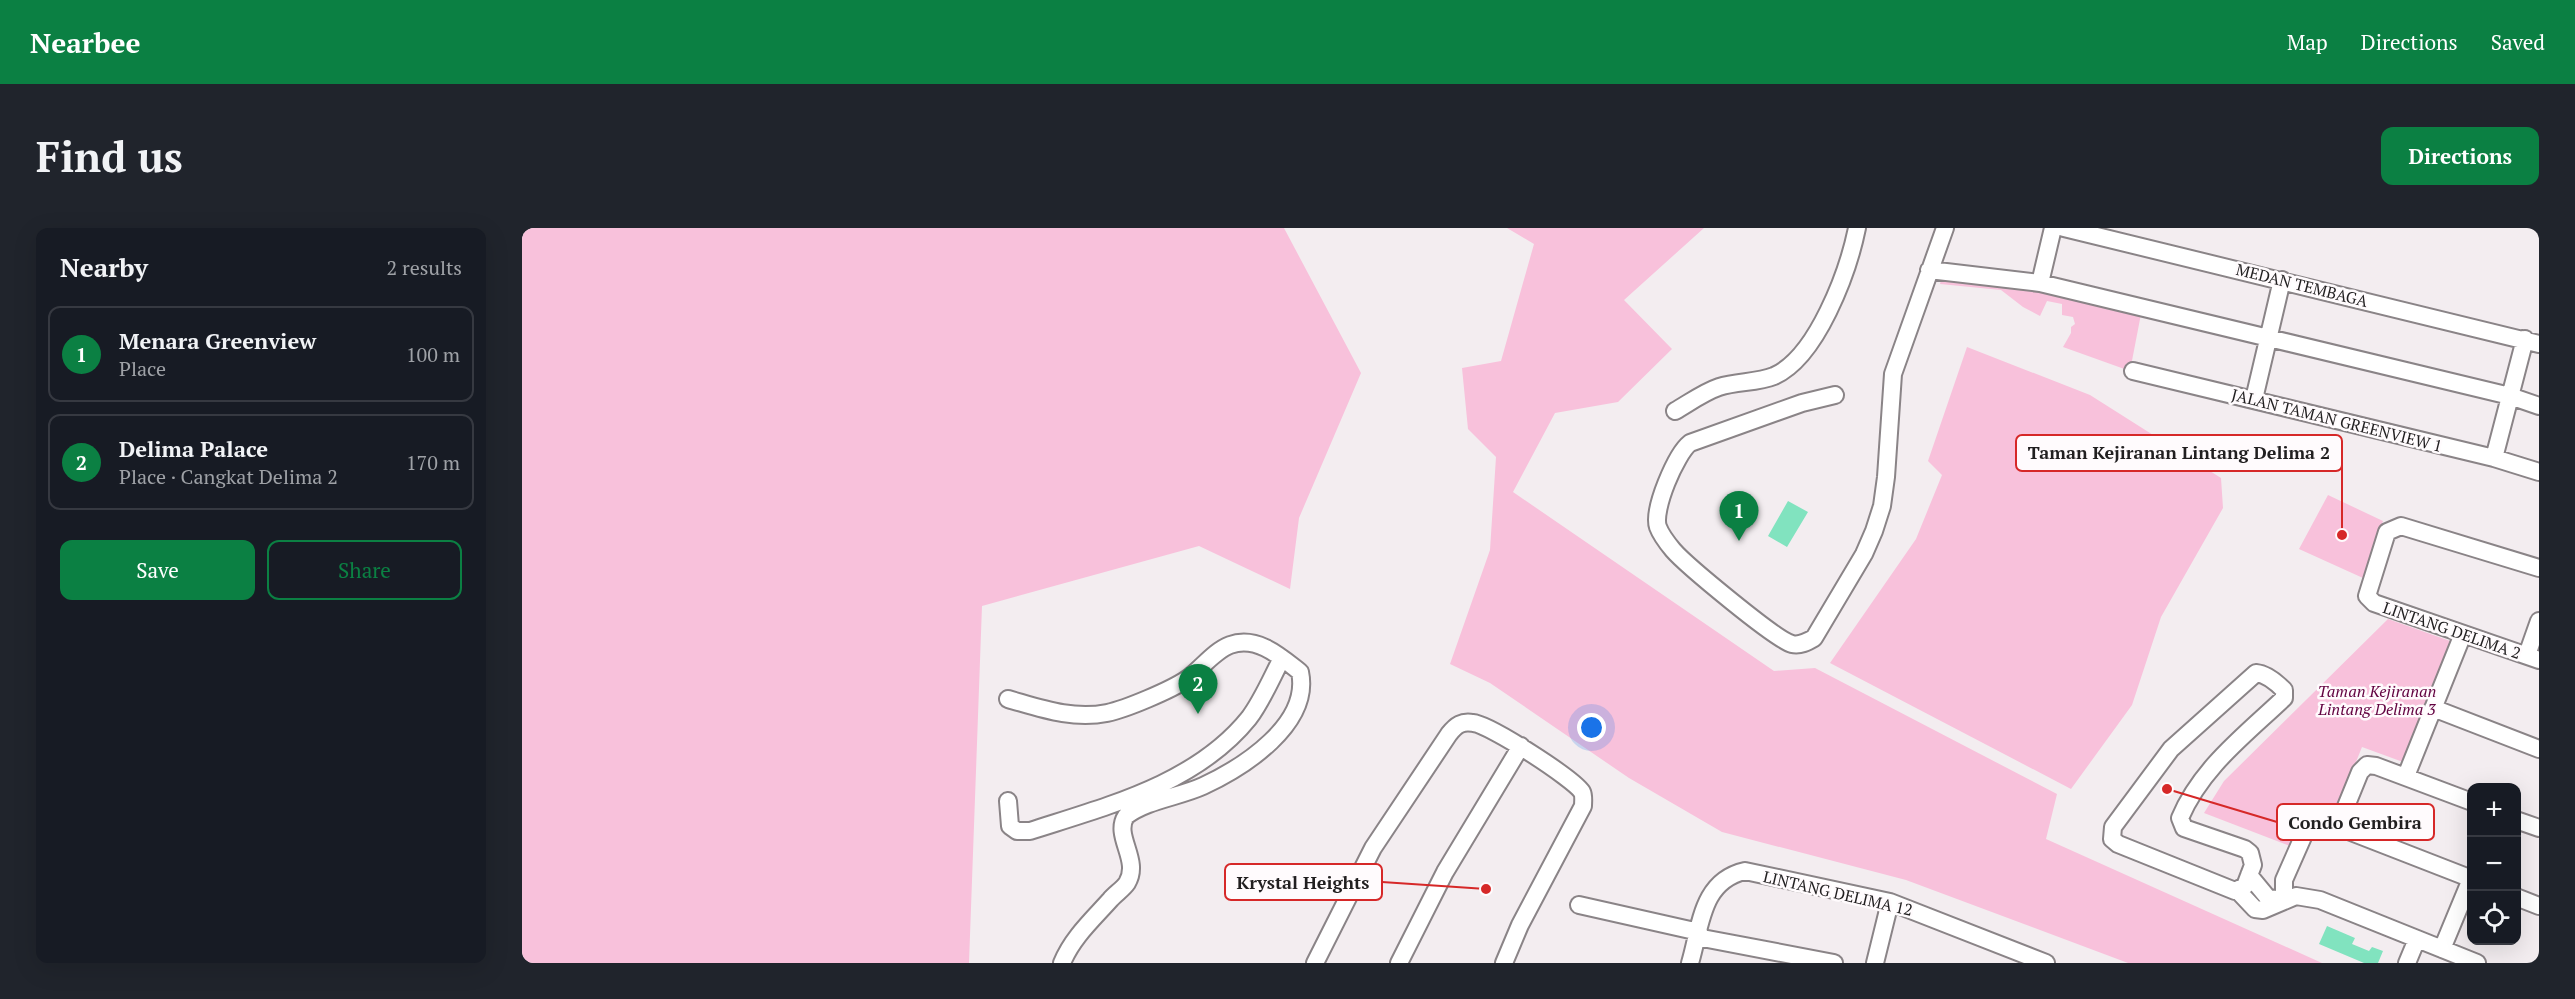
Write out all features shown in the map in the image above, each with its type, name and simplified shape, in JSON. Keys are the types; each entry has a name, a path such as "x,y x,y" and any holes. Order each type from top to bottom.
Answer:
{"street":[{"path":"1675,411 1718,387 1773,376 1796,362 1811,344 1850,262 1857,228"},
{"path":"1835,395 1803,403 1690,443 1678,457 1657,512 1659,528 1674,551 1766,628 1794,644 1802,644 1814,638 1864,554 1874,531 1882,506 1886,477 1893,374 1945,228"},
{"path":"2040,283 2053,228"},
{"name":"MEDAN TEMBAGA","path":"2064,228 2532,342"},
{"path":"1929,270 2040,283 2510,396 2539,406"},
{"path":"2254,399 2282,280"},
{"path":"2494,458 2510,396 2532,342"},
{"name":"JALAN TAMAN GREENVIEW 1","path":"2133,371 2494,458 2539,472"},
{"name":"LINTANG DELIMA 2","path":"2533,658 2374,603 2367,596 2387,532 2401,526 2539,568"},
{"path":"2533,658 2539,621"},
{"path":"2406,776 2463,634"},
{"path":"1008,699 1068,715 1105,713 1175,686 1230,645 1243,643 1256,644 1282,658 1300,672 1302,684 1290,718 1268,744 1229,772 1202,786 1131,812 1123,821 1122,827 1131,858 1131,870 1127,883 1084,929 1062,963"},
{"path":"1008,801 1010,826 1017,831 1030,831 1130,798 1163,783 1221,747 1249,717 1282,658"},
{"path":"2238,891 2245,886 2253,865 2250,853 2184,828 2180,818 2204,774 2284,698 2284,690 2279,684 2256,673 2171,749 2113,827 2111,834 2118,844 2238,891 2255,909 2263,910 2296,897 2320,900 2477,963"},
{"path":"2433,708 2539,750"},
{"path":"1315,963 1373,848 1456,726 1464,722 1481,724 1521,746 1582,793 1583,806 1520,925 1504,963"},
{"path":"1399,963 1445,872 1521,746"},
{"path":"2338,826 2360,772 2367,765 2406,776 2467,800"},
{"path":"2284,900 2284,880 2310,821 2315,818 2320,818 2467,877"},
{"path":"2521,821 2539,828"},
{"name":"LINTANG DELIMA 12","path":"1698,934 1712,890 1729,874 1744,871 1890,902 2046,963"},
{"path":"2249,875 2268,898 2284,900"},
{"path":"2442,949 2467,889"},
{"path":"2521,899 2539,906"},
{"path":"1875,963 1890,902"},
{"path":"1579,905 1698,934 1834,963"},
{"path":"1690,963 1698,934"},
{"path":"2407,963 2417,939"}],"green space":[{"path":"522,228 1284,228 1361,373 1299,518 1290,589 1199,546 982,606 969,963 522,963"},
{"path":"1507,228 1704,228 1624,300 1672,349 1618,402 1555,413 1513,492 1774,671 1815,668 2057,794 2046,839 2322,963 2128,963 1906,880 1722,832 1629,778 1490,683 1450,664 1490,550 1496,457 1468,429 1462,368 1501,361 1534,244"},
{"path":"1942,277 2030,286 2141,314 2130,371 2063,347 2071,333 2071,327 2075,324 2073,317 2062,315 2062,304 2047,301 2040,316 2023,307 2001,290 1940,284"},
{"path":"1967,347 2090,395 2221,478 2223,508 2161,617 2132,705 2071,789 1830,663 1916,539 1942,475 1928,461"},
{"path":"2328,495 2383,521 2363,578 2299,549"},
{"name":"Taman Kejiranan Lintang Delima 3","path":"2388,619 2453,642 2403,762 2362,747 2334,817 2308,807 2290,846 2204,813 2224,781"}],"shaded area":[{"path":"1788,501 1808,512 1787,547 1768,536"},
{"path":"2327,926 2355,938 2352,944 2369,951 2372,947 2383,951 2378,963 2364,963 2319,944"}],"place":[{"name":"Taman Kejiranan Lintang Delima 2","path":"2342,535"},
{"name":"Menara Greenview","path":"1739,541"},
{"name":"Delima Palace","path":"1198,714"},
{"name":"Condo Gembira","path":"2167,789"},
{"name":"Krystal Heights","path":"1486,889"}]}
